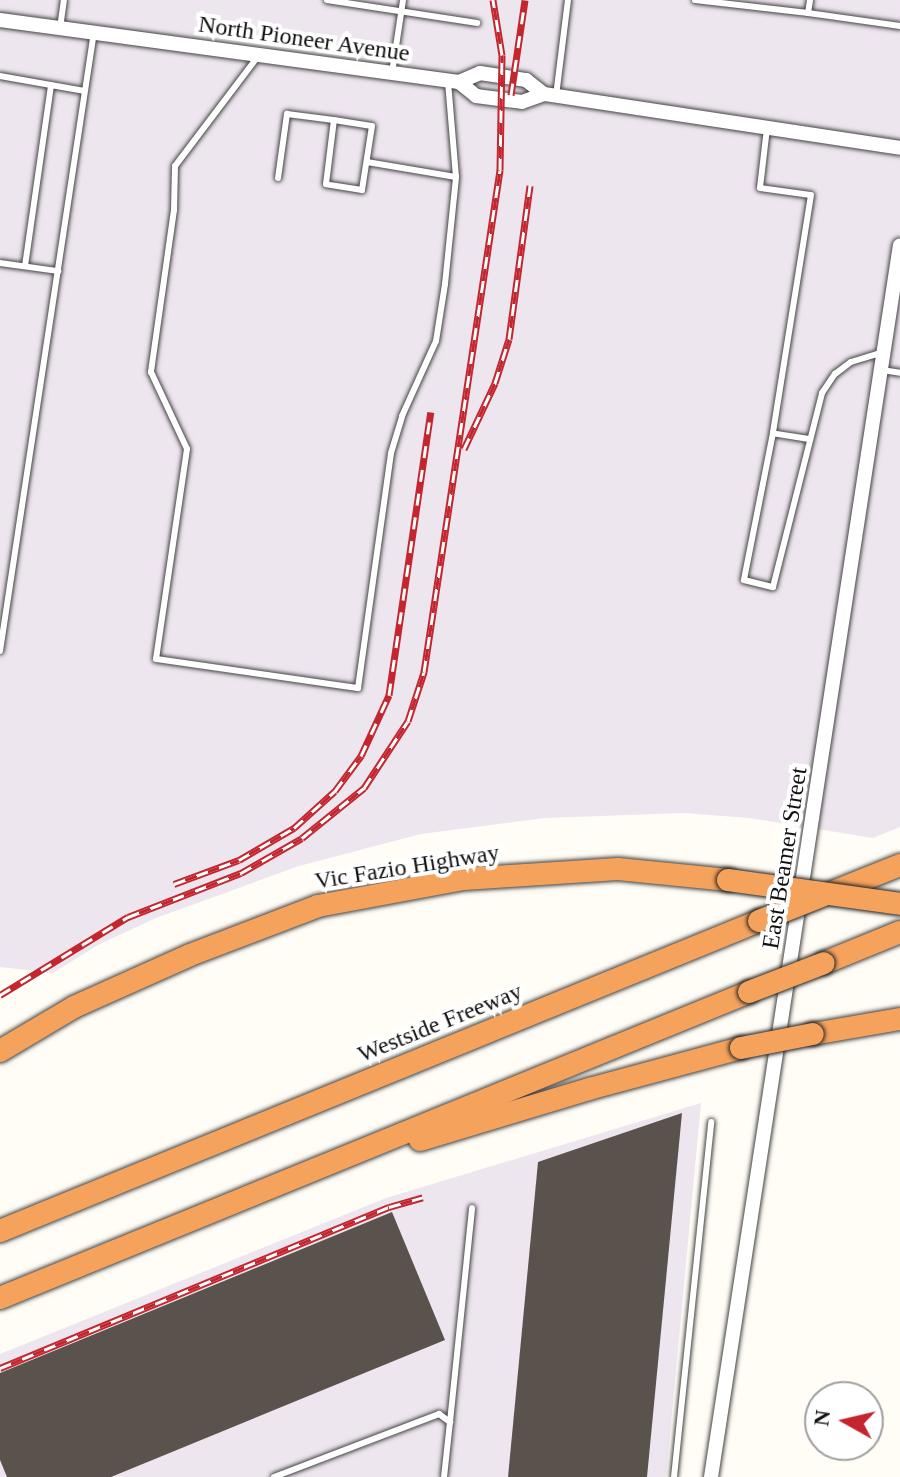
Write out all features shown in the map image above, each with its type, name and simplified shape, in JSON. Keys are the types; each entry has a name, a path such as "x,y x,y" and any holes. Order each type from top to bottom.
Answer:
{"highway":[{"name":"Westside Freeway","path":"0,1231 900,865"},
{"name":"Vic Fazio Highway","path":"0,1051 74,1007 190,955 318,906 464,879 618,869 728,880 900,904"},
{"path":"0,1298 900,932"},
{"path":"318,1168 741,1048 900,1019"}],"street":[{"name":"North Pioneer Avenue","path":"0,20 453,81 480,73 526,80 550,95"},
{"name":"North Pioneer Avenue","path":"453,81 476,96 522,102 550,95 900,148"},
{"name":"East Beamer Street","path":"711,1477 900,245"}],"lane":[{"path":"60,28 64,0"},
{"path":"327,0 477,23"},
{"path":"392,73 403,0"},
{"path":"550,95 568,0"},
{"path":"695,0 900,26"},
{"path":"808,13 810,0"},
{"path":"0,651 94,32"},
{"path":"259,55 175,166 174,210 151,372 187,449 156,659 358,688 391,453 402,416 436,341 456,177 453,81"},
{"path":"0,76 85,91"},
{"path":"25,266 51,85"},
{"path":"278,178 287,114 334,120 372,126 362,190 326,184 334,120"},
{"path":"767,128 760,188 811,195 773,433 744,580 773,587 822,393 835,374 851,362 885,352"},
{"path":"367,162 456,177"},
{"path":"0,263 58,271"},
{"path":"882,370 900,373"},
{"path":"773,433 809,439"},
{"path":"674,1477 711,1122"},
{"path":"444,1477 472,1208"},
{"path":"274,1477 439,1414 450,1422"}],"shaded area":[{"path":"0,0 900,0 900,827 873,838 749,818 684,813 545,818 421,834 299,866 156,918 98,945 53,973 0,967"},
{"path":"701,1103 666,1477 0,1477 0,1354 386,1198"}],"building":[{"path":"682,1113 647,1477 508,1477 538,1162"},
{"path":"392,1212 445,1340 111,1477 7,1477 0,1460 0,1373"}],"railway":[{"path":"0,995 128,917 241,873 302,838 364,788 408,721 424,672 500,170 502,55 493,0"},
{"path":"511,95 525,0"},
{"path":"464,449 495,383 509,339 530,185"},
{"path":"174,884 239,860 294,828 335,791 361,756 389,695 431,412"},
{"path":"0,1368 389,1207 423,1197"}]}
